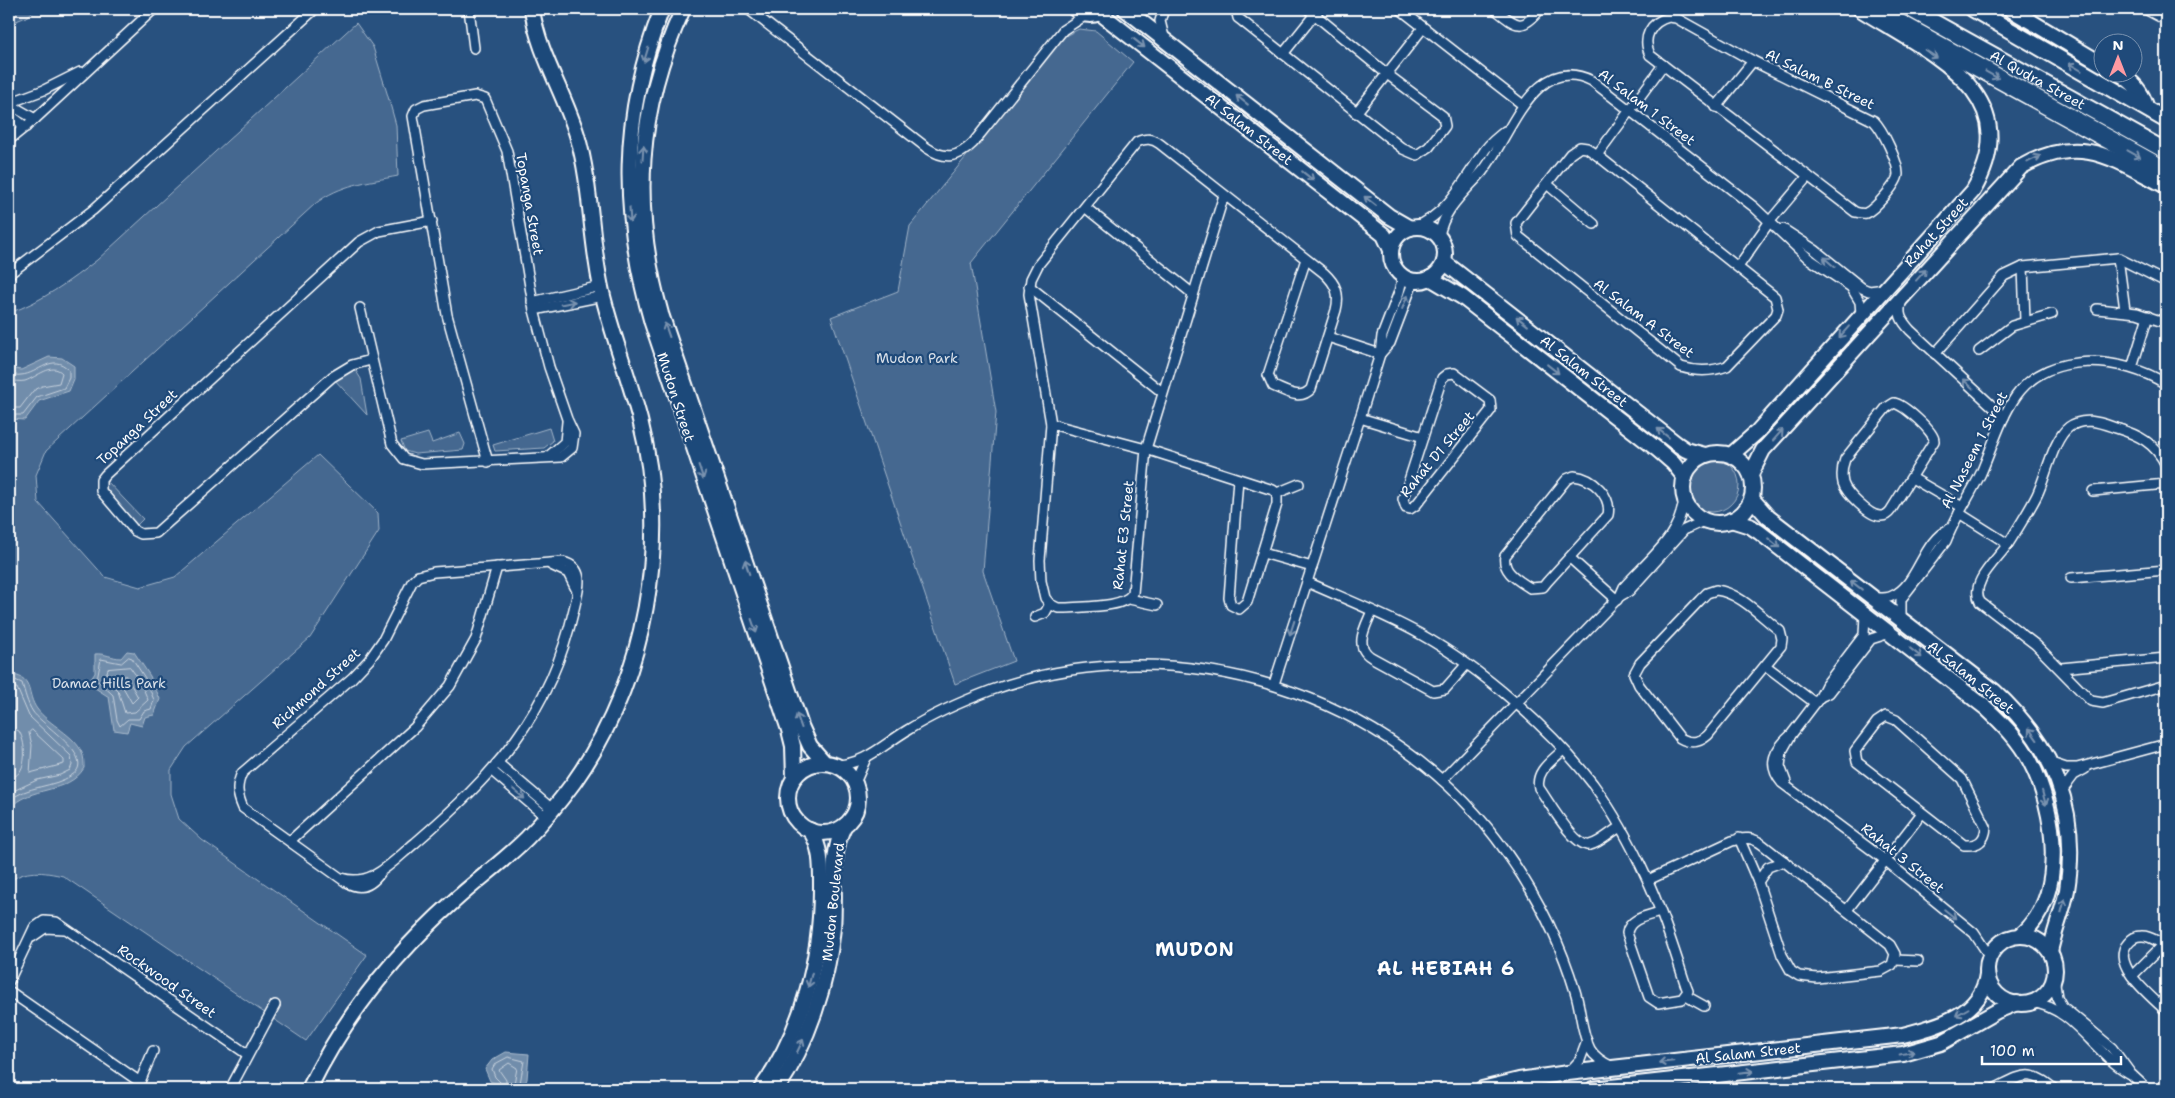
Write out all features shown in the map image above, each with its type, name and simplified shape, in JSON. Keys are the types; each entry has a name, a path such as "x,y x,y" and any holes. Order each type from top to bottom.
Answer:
{"highway":[{"path":"1873,9 2166,171"}],"main road":[{"name":"Al Qudra Street","path":"1910,9 2166,151"},
{"path":"1973,9 2166,120"}],"street":[{"path":"9,140 35,119 154,9"},
{"path":"11,271 93,210 315,9"},
{"path":"469,9 474,48"},
{"path":"309,1089 351,1016 398,956 454,900 527,838 574,781 594,749 618,699 637,646 650,573 652,516 648,459 641,422 602,291 584,161 576,133 544,54 532,9"},
{"name":"Mudon Street","path":"662,9 638,84 630,137 629,197 636,261 652,323 789,730 793,746 794,778"},
{"name":"Mudon Street","path":"682,9 665,52 645,129 642,154 642,205 651,271 662,314 795,711 810,746 830,763"},
{"path":"748,9 938,156 952,157 964,153 973,143 1063,30 1092,11"},
{"path":"1063,30 1070,9"},
{"name":"Al Salam Street","path":"1125,9 1390,216 1413,227"},
{"path":"1164,9 1160,21 1165,40"},
{"path":"1236,9 1238,18 1356,113 1409,154 1417,155 1429,147 1445,126 1443,116 1387,74 1314,11 1283,54"},
{"path":"1400,9 1523,105"},
{"path":"1494,9 1513,23 1520,25 1528,23 1540,9"},
{"name":"Rahat Street","path":"1731,455 1757,432 1973,190 1983,173 1989,154 1990,134 1986,114 1978,96 1966,80 1950,67 1860,9"},
{"path":"2010,9 2092,58"},
{"path":"2144,9 2166,20"},
{"name":"Al Salam Street","path":"1092,11 1384,234 1391,250"},
{"name":"Al Salam B Street","path":"1669,17 1676,18 1753,61 1874,121 1883,133 1898,175 1892,187 1871,210 1859,214 1851,210 1716,107 1650,55 1645,42 1646,35 1656,23 1669,17"},
{"path":"1356,113 1424,28"},
{"name":"Al Salam B Street","path":"1716,107 1753,61"},
{"path":"1597,155 1663,65"},
{"path":"9,103 44,90 89,68"},
{"name":"Al Salam 1 Street","path":"1413,227 1435,217 1486,157 1500,146 1523,105 1547,82 1559,75 1582,76 1592,81 1631,110 1770,221 1808,258 1851,287 1860,302 1861,314"},
{"path":"2131,82 2141,92 2147,109"},
{"name":"Topanga Street","path":"360,308 392,444 404,459 422,464 488,462 546,457 556,452 565,442 567,419 533,306 507,151 485,99 475,96 433,103 421,115 415,130 454,345 488,462"},
{"path":"9,103 35,119"},
{"path":"9,114 26,127"},
{"path":"1035,617 1045,613 1050,604 1043,590 1040,560 1051,424 1029,286 1038,265 1086,208 1137,142 1145,138 1153,139 1306,259 1332,280 1337,289 1338,299 1328,337 1313,384 1307,393 1297,395 1273,386 1268,375 1306,259"},
{"name":"Al Salam A Street","path":"1587,148 1597,155 1775,297 1778,309 1776,315 1727,366 1704,371 1681,366 1518,236 1516,223 1574,150 1587,148"},
{"name":"Rahat Street","path":"1750,474 1764,450 2006,180 2021,166 2039,156 2058,150 2079,149 2099,153 2166,186"},
{"name":"Al Salam 1 Street","path":"1439,237 1443,219 1483,171 1486,157"},
{"path":"1738,267 1770,221 1808,176"},
{"path":"1546,184 1594,224"},
{"name":"Rahat E3 Street","path":"1050,604 1058,608 1065,608 1117,603 1129,599 1134,586 1146,450 1162,392 1224,195"},
{"path":"1086,208 1193,294"},
{"name":"Topanga Street","path":"371,360 352,364 332,377 156,533 141,534 135,531 100,491 101,480 105,475 359,242 379,231 432,221"},
{"name":"Al Salam 1 Street","path":"1770,221 1815,250 1862,288 1869,291 1885,289"},
{"path":"1413,227 1424,227 1439,237 1444,249 1444,262 1436,274 1430,278 1408,278 1394,267 1391,250 1400,233 1413,227"},
{"path":"1808,258 1815,250"},
{"path":"1935,354 2004,276 2023,267 2118,258 2166,282"},
{"path":"2118,258 2125,310"},
{"name":"Al Salam Street","path":"1444,262 1677,444 1686,450 1705,456"},
{"path":"2023,267 2025,321"},
{"path":"1274,684 1380,354 1385,328 1399,292 1408,278"},
{"path":"1380,354 1390,343 1395,331 1408,278"},
{"name":"Al Salam Street","path":"1430,278 1462,297 1658,450 1673,463 1684,478"},
{"path":"1029,286 1162,392"},
{"path":"533,306 602,291"},
{"path":"1904,294 1899,312 1901,319 1935,354 2004,417"},
{"path":"2097,309 2125,310 2166,323"},
{"path":"1979,351 2000,333 2025,321 2052,314"},
{"path":"2132,368 2148,316"},
{"path":"1385,328 1395,331"},
{"path":"1328,337 1380,354"},
{"name":"Al Naseem 1 Street","path":"1901,621 1901,599 1934,549 1946,541 1949,529 1980,475 2004,417 2016,396 2029,382 2044,372 2079,363 2102,363 2132,368 2166,384"},
{"name":"Rahat D1 Street","path":"1454,373 1460,376 1490,400 1492,405 1488,414 1416,506 1410,509 1406,508 1402,502 1423,437 1442,378 1448,374 1454,373"},
{"path":"1894,403 1904,407 1935,438 1912,478 1892,510 1881,516 1870,512 1848,493 1842,477 1845,459 1886,408 1894,403"},
{"name":"Rahat D1 Street","path":"1360,418 1423,437"},
{"path":"2166,465 2161,454 2149,442 2134,433 2089,420 2069,427 2061,434 2037,494 2008,544 1976,587 1976,595 1980,602 2030,639 2085,696 2097,703 2110,702 2166,685"},
{"path":"1051,424 1146,450 1273,490 1277,493"},
{"path":"1648,566 1679,524 1684,510 1684,495 1684,478 1696,461 1714,453 1731,455 1739,460 1750,474 1753,482 1752,499 1747,508 1732,520 1714,522 1706,520 1692,510 1684,495"},
{"path":"1574,476 1582,477 1603,492 1608,498 1610,507 1608,515 1570,558 1543,587 1537,588 1530,588 1511,574 1504,563 1505,556 1567,479 1574,476"},
{"path":"1912,478 2008,544"},
{"path":"1238,479 1229,598 1233,607 1239,609 1245,605 1278,504 1277,493"},
{"path":"1277,493 1299,484"},
{"path":"2093,491 2166,484"},
{"name":"Al Salam Street","path":"1752,499 1768,518 2011,707 2026,724 2051,763 2062,791 2069,830 2069,870 2063,909 2050,952"},
{"path":"1442,780 1618,598 1624,588 1684,530 1706,520"},
{"name":"Al Salam Street","path":"1732,520 1746,524 1759,532 1890,633 2003,724 2030,762 2040,783 2050,825 2052,866 2044,904 2033,924 2020,936"},
{"path":"1263,553 1312,567"},
{"path":"1570,558 1618,598"},
{"name":"Richmond Street","path":"563,562 574,567 580,579 578,594 569,630 553,675 522,733 499,764 460,804 381,872 363,880 341,878 243,808 238,796 237,784 242,773 352,678 382,640 412,582 418,576 426,572 496,567 563,562"},
{"path":"290,842 415,727 450,686 476,639 496,567"},
{"name":"Al Naseem 1 Street","path":"1873,598 1888,598 1900,592 1921,567"},
{"path":"2071,578 2166,570"},
{"path":"1307,582 1421,635 1466,665 1516,703 1563,750 1593,785 1620,827 1648,880 1686,986 1686,996"},
{"path":"1716,590 1726,591 1734,596 1780,631 1782,638 1781,646 1766,666 1708,735 1695,743 1680,738 1639,685 1634,674 1640,663 1707,593 1716,590"},
{"path":"1129,599 1157,605"},
{"path":"1372,611 1362,639 1363,650 1371,657 1433,691 1445,689 1466,665"},
{"name":"Rahat 3 Street","path":"1854,655 1864,635 1865,614"},
{"name":"Rahat 3 Street","path":"1890,633 1871,639 1854,655 1791,735 1776,750 1773,758 1776,776 1885,860 1974,933 1990,957"},
{"path":"2060,668 2166,658"},
{"path":"830,763 847,772 855,783 858,794 857,806 852,817 844,826 833,831 821,832 810,830 796,820 790,811 788,802 789,789 794,778 802,769 812,764 830,763 851,763 866,758 906,731 949,708 994,690 1041,676 1088,668 1137,665 1186,667 1234,674 1274,684 1326,704 1369,726 1410,752 1474,812 1503,847 1537,901 1572,981 1587,1041 1597,1057 1613,1068"},
{"path":"1766,666 1818,700"},
{"path":"1892,717 1955,770 1969,788 1980,812 1986,827 1985,836 1980,842 1972,846 1964,845 1922,813 1856,762 1855,750 1881,718 1892,717"},
{"path":"2062,791 2074,775 2096,765 2166,744"},
{"path":"1563,750 1543,770 1538,782 1539,788 1572,836 1583,845 1590,845 1620,827"},
{"path":"855,783 866,758"},
{"path":"2051,763 2072,768 2096,765"},
{"path":"499,764 549,813"},
{"path":"492,771 549,813"},
{"path":"1847,910 1922,813"},
{"name":"Mudon Boulevard","path":"777,1089 808,1029 821,990 833,928 835,850 844,826"},
{"name":"Mudon Boulevard","path":"761,1089 792,1034 803,1006 816,954 821,908 820,861 818,845 810,830"},
{"path":"1648,880 1740,838 1758,841 1890,945 1894,949 1895,960 1892,966 1881,970 1817,978 1799,976 1786,964 1758,882 1740,838"},
{"path":"1758,882 1768,867 1784,861"},
{"path":"1660,912 1631,924 1628,928 1628,938 1649,997 1658,1003 1682,999 1686,996"},
{"name":"Rockwood Street","path":"9,981 34,928 44,921 56,922 247,1054"},
{"path":"2105,1048 2067,1015 2052,1007 2032,1002 2017,1003 2006,1000 1997,994 1990,984 1987,974 1990,957 1999,944 2020,936 2037,940 2050,952 2054,960 2057,997 2062,1006 2147,1089"},
{"path":"2132,976 2165,945 2151,938 2141,936 2132,939 2125,947 2123,956 2132,976 2166,1010"},
{"path":"1895,960 1918,961"},
{"name":"Al Salam Street","path":"1482,1089 1568,1073 1903,1035 1941,1023 1968,1009 1982,994 1987,974"},
{"path":"2032,1002 2046,993 2054,978"},
{"path":"9,991 138,1086 153,1051"},
{"path":"1686,996 1704,1006"},
{"name":"Al Salam Street","path":"1593,1089 1903,1054 1941,1043 1997,1010 2017,1003"},
{"path":"230,1089 247,1054 275,1005"},
{"path":"1568,1073 1580,1060 1587,1041"},
{"path":"1994,1089 2024,1074 2032,1074 2040,1077 2054,1089"}],"green space":[{"path":"9,9 37,9 26,17 9,24"},
{"name":"Damac Hills Park","path":"356,23 373,47 396,125 398,176 344,188 315,204 46,451 36,475 38,502 105,577 140,587 175,577 318,455 378,513 379,531 310,638 186,747 171,770 171,794 179,819 202,840 367,955 306,1041 63,876 34,872 21,875 9,883 9,313 44,297 97,260"},
{"name":"Mudon Park","path":"1079,29 1096,31 1133,62 971,263 996,412 983,571 1014,661 955,684 831,317 898,291 910,226 1063,37"},
{"path":"345,370 356,371 361,379 367,415 333,378"},
{"path":"549,428 553,441 544,448 495,451 493,445"},
{"path":"428,433 432,443 460,433 465,444 463,450 415,454 405,451 401,441"},
{"path":"1707,458 1717,458 1727,462 1735,470 1739,485 1735,500 1727,508 1717,512 1707,512 1697,508 1689,500 1685,490 1685,480 1689,470 1697,462"},
{"path":"107,481 143,519 134,528 98,489"}],"water":[{"path":"49,357 62,358 74,366 74,379 69,391 39,401 25,420 9,419 9,368 21,370"},
{"path":"127,651 134,652 150,676 160,699 154,715 145,717 142,726 130,723 127,732 114,730 109,697 95,688 91,679 95,673 95,654 121,658"},
{"path":"13,675 24,679 37,709 79,747 83,756 84,768 77,777 59,787 27,796 17,801 9,809 9,773 13,746 9,731 9,679"},
{"path":"506,1052 529,1054 527,1079 523,1089 494,1089 496,1084 490,1081 485,1069 492,1060"}],"district":[{"name":"MUDON","path":"1195,949"},
{"name":"AL HEBIAH 6","path":"1446,968"}]}
